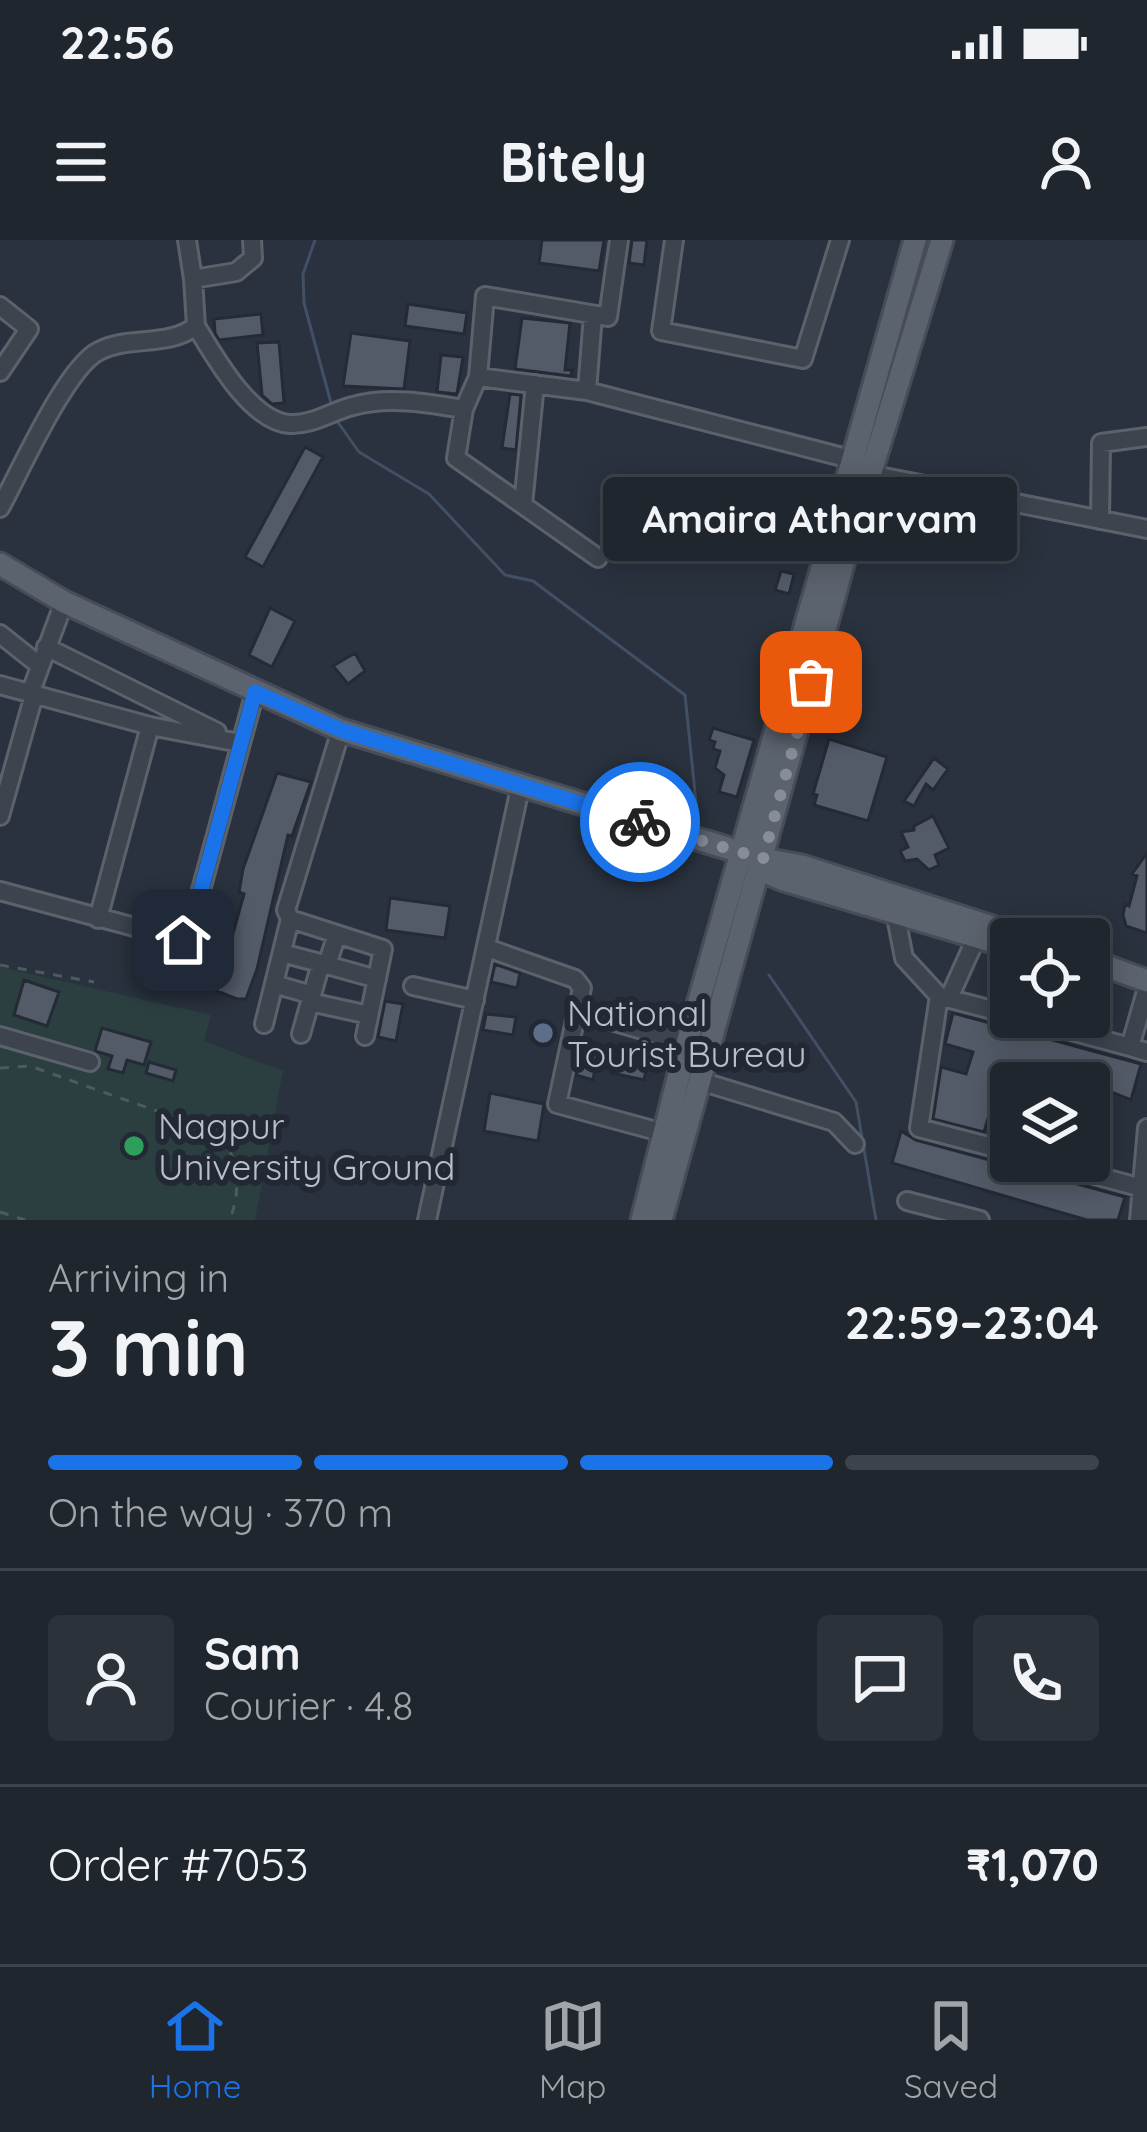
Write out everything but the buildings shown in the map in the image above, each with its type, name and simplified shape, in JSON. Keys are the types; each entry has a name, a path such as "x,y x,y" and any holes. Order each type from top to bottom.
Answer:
{"main road":[{"path":"661,1220 700,1081 752,855 862,467 915,240"},
{"path":"862,467 942,240"},
{"path":"0,564 64,602 341,730 520,788 802,866 990,926"},
{"path":"752,855 770,874 784,880 990,940"},
{"path":"642,1220 687,1043 752,855"},
{"path":"1110,970 1147,988"},
{"path":"1110,978 1147,988"}],"street":[{"path":"187,240 196,326 219,365 269,418 288,424 356,404 416,400 464,409"},
{"path":"194,280 236,272 253,258 252,240"},
{"path":"598,559 456,458 464,409 478,376 485,296 608,317 619,240"},
{"path":"674,240 661,331 802,359 841,240"},
{"path":"0,306 29,328 0,372"},
{"path":"586,391 593,315"},
{"path":"0,508 78,365 102,349 180,338 196,326"},
{"path":"478,376 586,391 862,467 1147,529"},
{"path":"523,505 535,384"},
{"path":"1100,520 1101,442 1147,437"},
{"path":"0,816 39,665 64,602"},
{"path":"0,634 39,665"},
{"path":"46,647 236,743"},
{"path":"0,685 150,726 236,743"},
{"path":"0,891 183,940 189,934 236,743 255,692"},
{"path":"98,919 150,726"},
{"path":"264,1024 290,920 286,910 341,730"},
{"path":"427,1220 520,788"},
{"path":"895,912 904,958 944,997 990,1009"},
{"path":"290,920 383,949 365,1036"},
{"path":"301,1034 337,934"},
{"path":"976,936 944,997 920,1128 990,1147"},
{"path":"487,948 575,979 582,988 557,1104 664,1133"},
{"path":"282,953 377,980"},
{"path":"274,984 369,1015"},
{"path":"413,986 475,1000"},
{"path":"1097,1038 1138,1049 1147,988"},
{"path":"577,1011 687,1043"},
{"path":"0,1036 90,1062"},
{"path":"700,1081 834,1122 855,1144"},
{"path":"1139,1220 1147,1128"},
{"path":"1110,1179 1142,1188"},
{"path":"907,1201 980,1220"}],"path":[{"path":"0,964 94,982"},
{"path":"0,1067 30,1066 213,1131 229,1149 236,1172 230,1220"},
{"path":"0,1212 25,1220"}],"shaded area":[{"name":"Nagpur University Ground","path":"0,967 211,1015 204,1041 283,1071 255,1220 0,1220"}],"waterway":[{"path":"315,240 303,274 304,303 332,407"},
{"path":"337,421 359,452 429,494 505,575 533,581 685,695 697,812"},
{"path":"769,975 856,1102 876,1220"}],"way so far":[{"path":"640,822 763,859 811,682"}],"place":[{"name":"Amaira Atharvam","path":"811,682"},
{"name":"National Tourist Bureau","path":"543,1033"},
{"name":"Nagpur University Ground","path":"134,1146"}],"route":[{"path":"183,940 189,934 255,692 341,730 640,822"}]}
